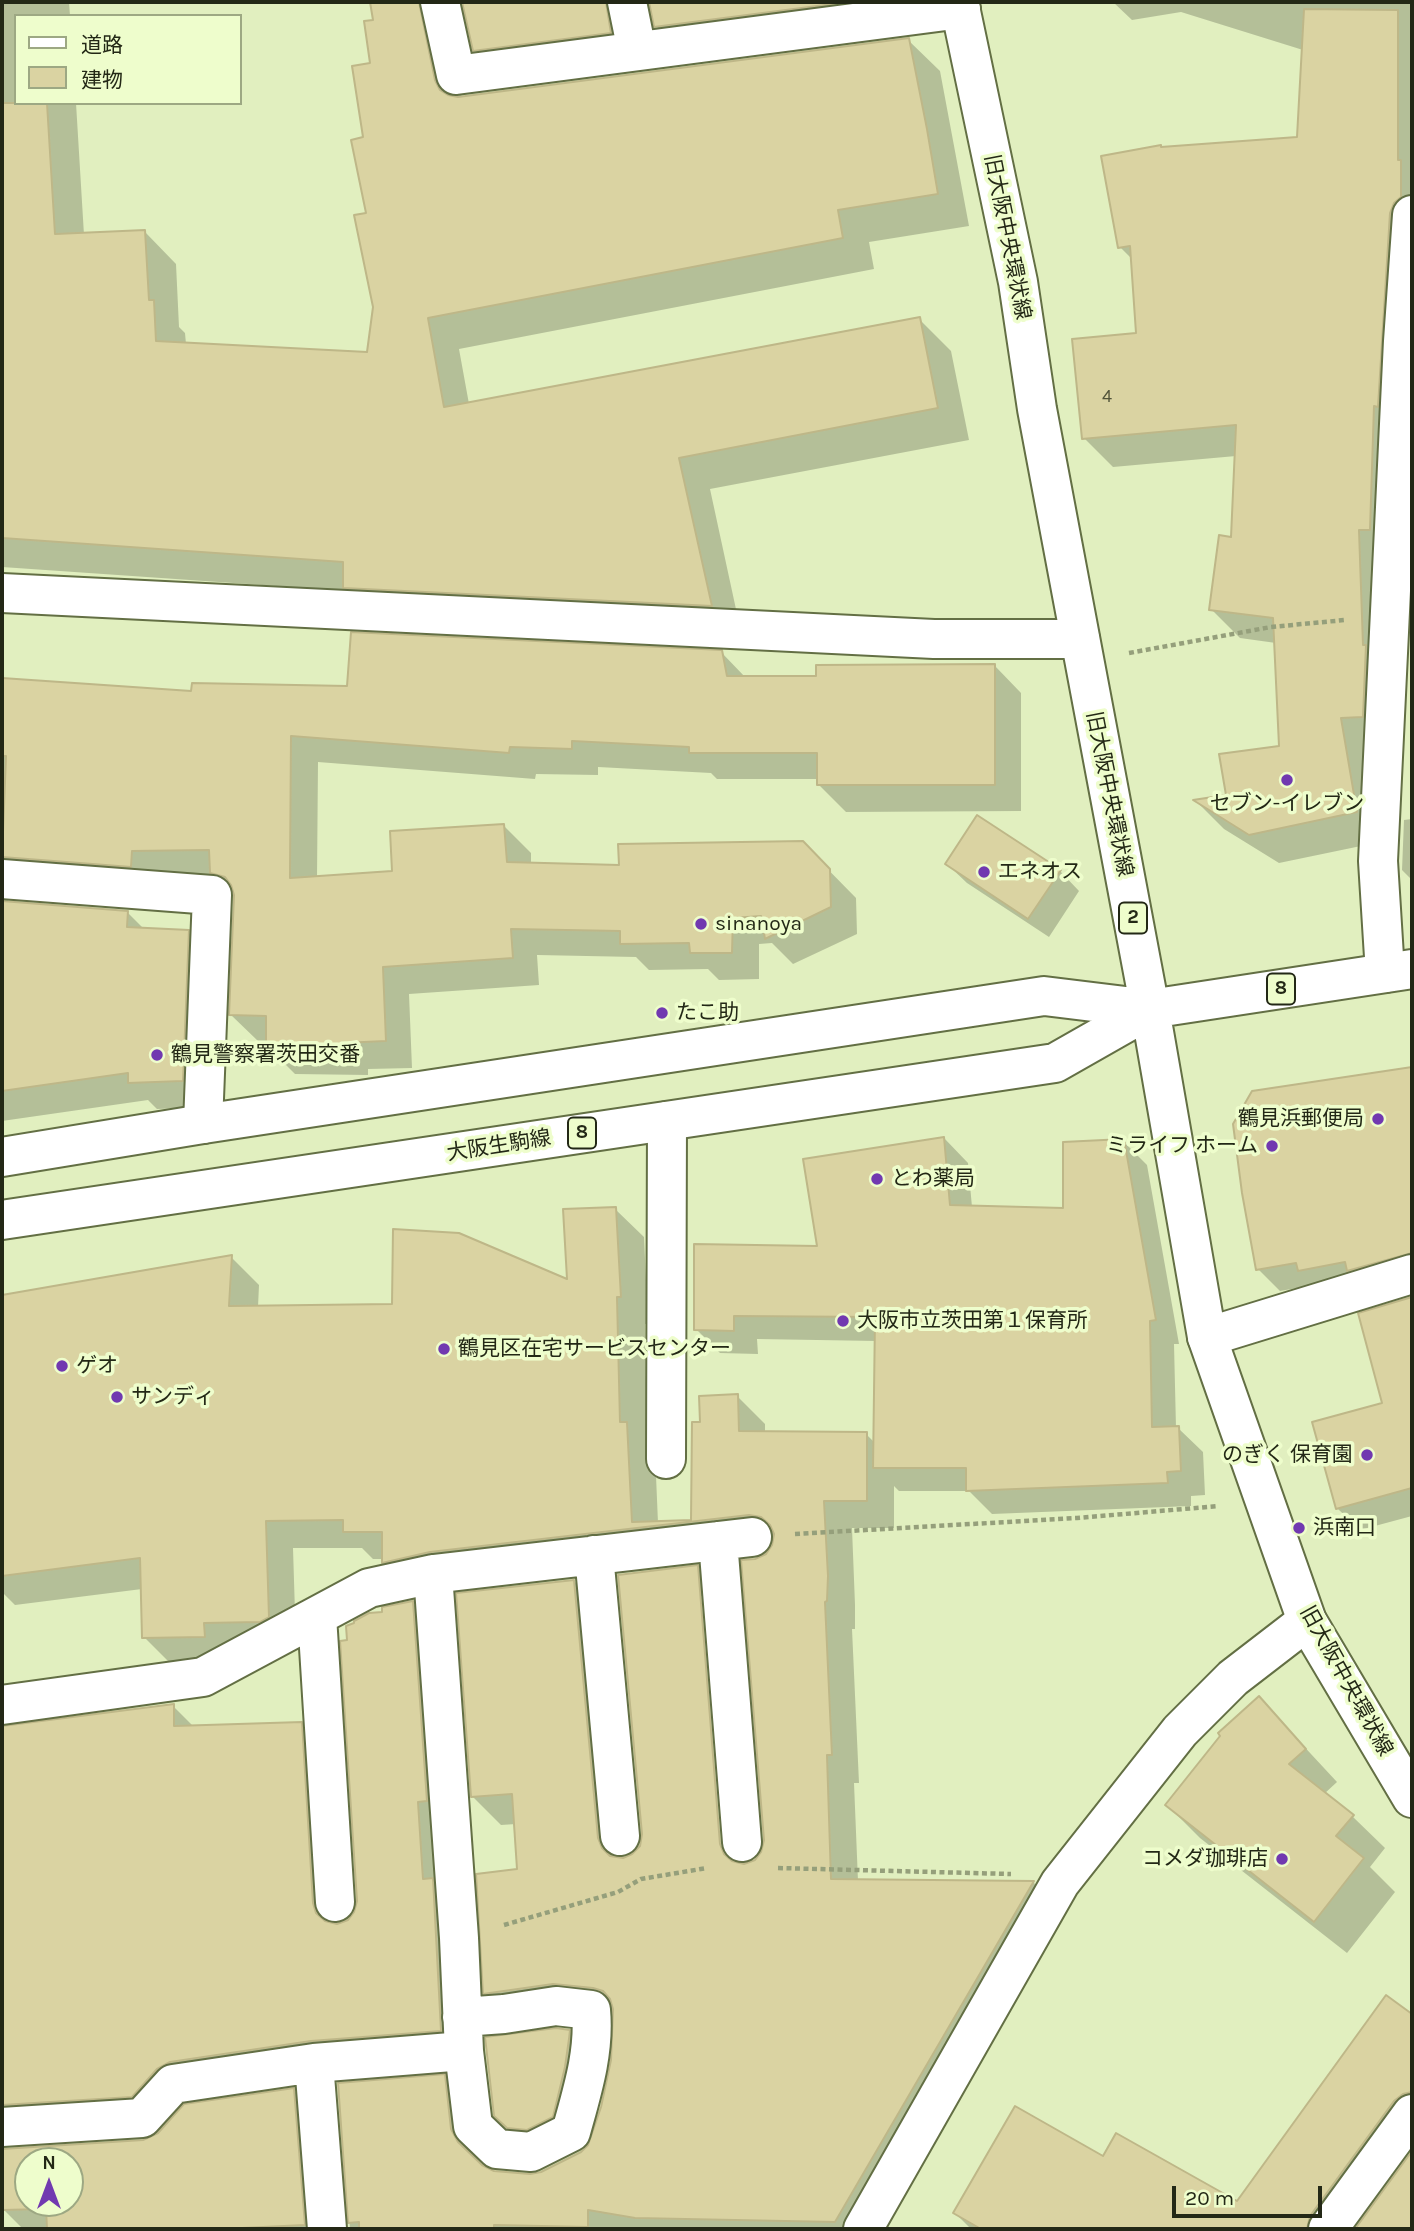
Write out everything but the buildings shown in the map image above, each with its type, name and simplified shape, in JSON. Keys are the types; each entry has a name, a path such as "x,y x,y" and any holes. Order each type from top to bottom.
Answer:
{"street":[{"path":"440,2 456,75 960,6"},
{"path":"627,2 637,51"},
{"name":"旧大阪中央環状線","path":"960,6 1018,282 1037,409 1150,1009 1207,1337 1307,1622 1412,1798"},
{"path":"1398,971 1378,862 1389,616 1408,342 1412,215"},
{"path":"2,593 934,639 1082,650"},
{"path":"2,879 212,895 203,1124"},
{"name":"大阪生駒線","path":"2,1157 1044,996 1150,1009 1398,971"},
{"name":"大阪生駒線","path":"2,1220 1055,1063 1150,1009"},
{"path":"666,1459 667,1121"},
{"path":"1207,1337 1412,1274"},
{"path":"2,1705 203,1678 369,1588 433,1574 735,1539 742,1842"},
{"path":"594,1555 620,1836"},
{"path":"2,2126 142,2118 173,2084 314,2063 463,2034 458,1925 433,1574"},
{"path":"317,1616 335,1902"},
{"path":"878,2225 1060,1883 1180,1731 1233,1678 1307,1622"},
{"path":"314,2063 327,2229"},
{"path":"1328,2229 1412,2114"}],"path":[{"path":"1082,650 1271,626 1389,616"},
{"path":"735,1539 1077,1518 1265,1503"}],"place":[{"name":"セブン-イレブン","path":"1287,780"},
{"name":"エネオス","path":"984,872"},
{"name":"sinanoya","path":"701,924"},
{"name":"たこ助","path":"662,1013"},
{"name":"鶴見警察署茨田交番","path":"157,1055"},
{"name":"鶴見浜郵便局","path":"1378,1119"},
{"name":"ミライフ ホーム","path":"1272,1146"},
{"name":"とわ薬局","path":"877,1179"},
{"name":"大阪市立茨田第１保育所","path":"843,1321"},
{"name":"鶴見区在宅サービスセンター","path":"444,1349"},
{"name":"ゲオ","path":"62,1366"},
{"name":"サンディ","path":"117,1397"},
{"name":"のぎく 保育園","path":"1367,1455"},
{"name":"浜南口","path":"1299,1528"},
{"name":"コメダ珈琲店","path":"1282,1859"}]}
